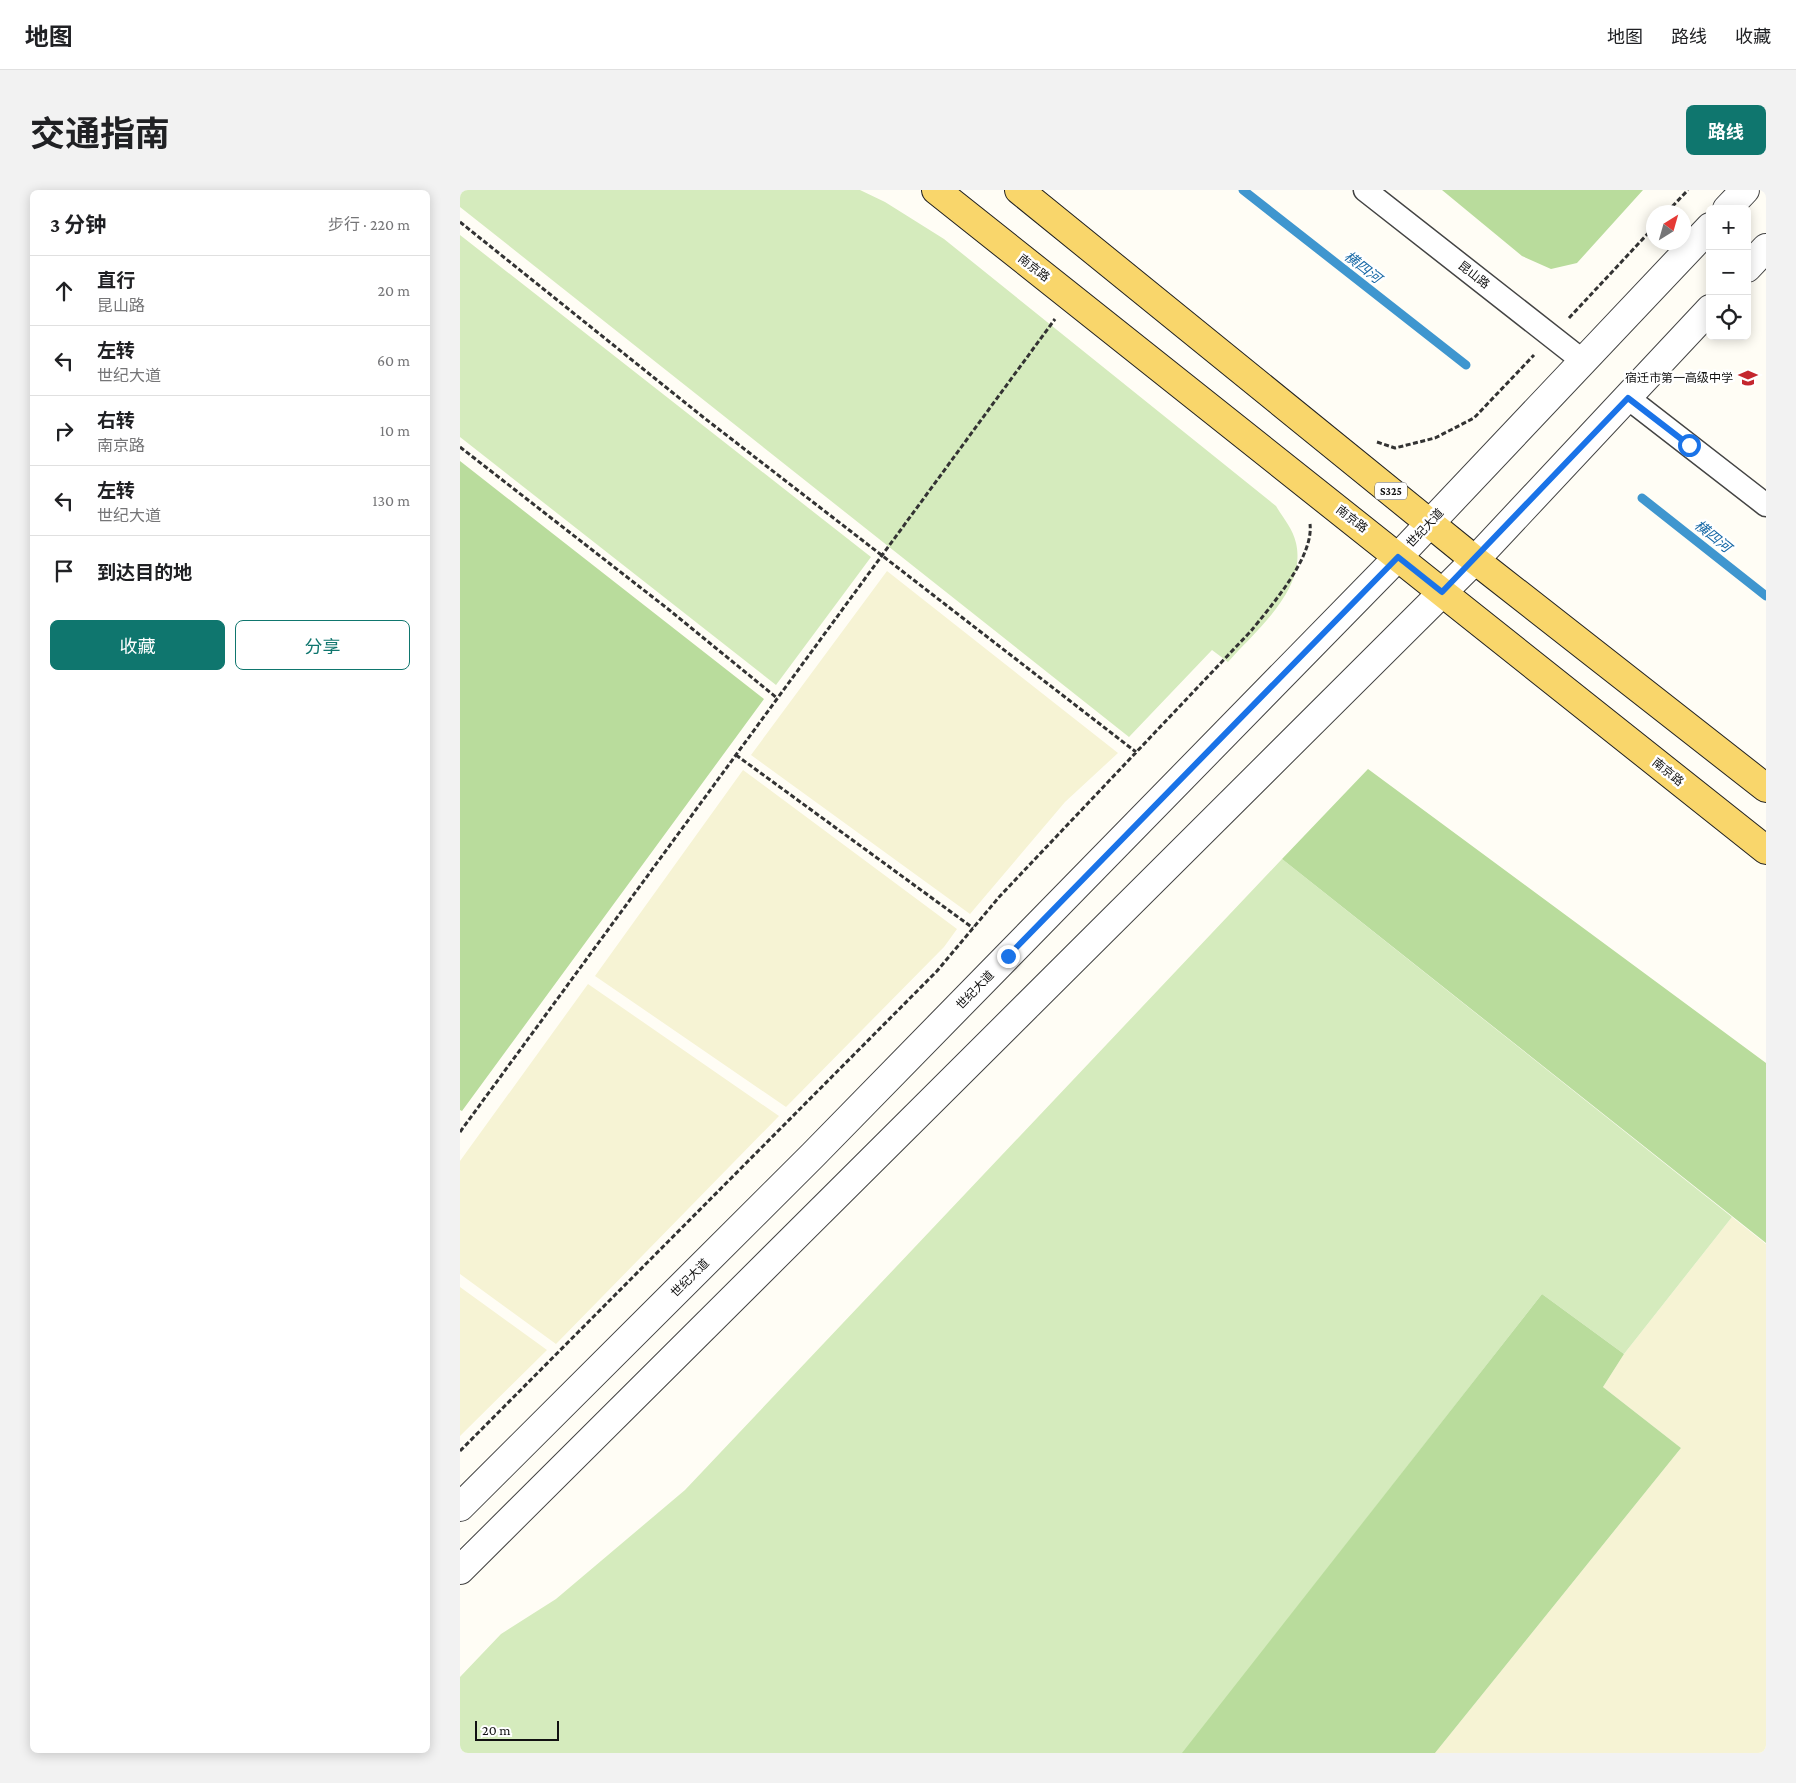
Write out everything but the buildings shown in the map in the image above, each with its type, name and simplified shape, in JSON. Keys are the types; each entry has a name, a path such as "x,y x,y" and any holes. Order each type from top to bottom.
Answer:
{"main road":[{"name":"南京路","path":"936,190 1766,850"},
{"name":"S325","path":"1019,190 1475,560 1766,788"}],"street":[{"name":"昆山路","path":"1365,190 1583,361"},
{"path":"1731,205 1745,190"},
{"name":"世纪大道","path":"460,1507 813,1155 1398,557 1706,231"},
{"path":"1751,264 1766,248"},
{"path":"460,1570 1475,560 1706,313"},
{"path":"1628,398 1766,505"}],"path":[{"path":"1674,205 1688,190"},
{"path":"460,222 703,417 883,554 1136,752"},
{"path":"1376,442 1395,448 1436,438 1474,418 1646,236"},
{"path":"460,1132 1071,297"},
{"path":"460,446 668,609 777,698"},
{"path":"460,1451 937,971 1000,896 1251,631 1274,602 1305,554 1311,526 1306,517"},
{"path":"736,755 973,928"},
{"path":"460,1124 464,1127"}],"shaded area":[{"path":"887,571 1118,753 1065,802 970,914 751,755"},
{"path":"743,770 957,929 944,947 786,1107 595,976"},
{"path":"588,984 779,1116 556,1344 460,1274 460,1161"},
{"path":"1732,1217 1766,1244 1766,1753 1435,1753 1681,1448 1603,1387 1624,1354"},
{"path":"460,1287 547,1350 460,1436"}],"green space":[{"path":"460,190 860,190 885,202 944,239 1276,506 1295,538 1297,560 1294,577 1276,608 1228,662 1212,650 1129,737 460,207"},
{"path":"1442,190 1643,190 1577,263 1551,269 1522,256"},
{"path":"460,235 871,557 776,685 460,437"},
{"path":"460,461 764,699 462,1111 460,1110"},
{"path":"1368,769 1766,1063 1766,1243 1282,859"},
{"path":"1282,859 1732,1217 1624,1354 1542,1294 1183,1753 460,1753 460,1677 501,1634 556,1599 685,1490"},
{"path":"1542,1294 1624,1354 1603,1387 1681,1448 1435,1753 1182,1753"}],"waterway":[{"name":"横四河","path":"1243,190 1466,365"},
{"name":"横四河","path":"1642,498 1766,596"}],"place":[{"name":"宿迁市第一高级中学","path":"1748,378"}],"route":[{"path":"1008,956 1398,557 1442,592 1475,560 1628,398 1689,445"}]}
